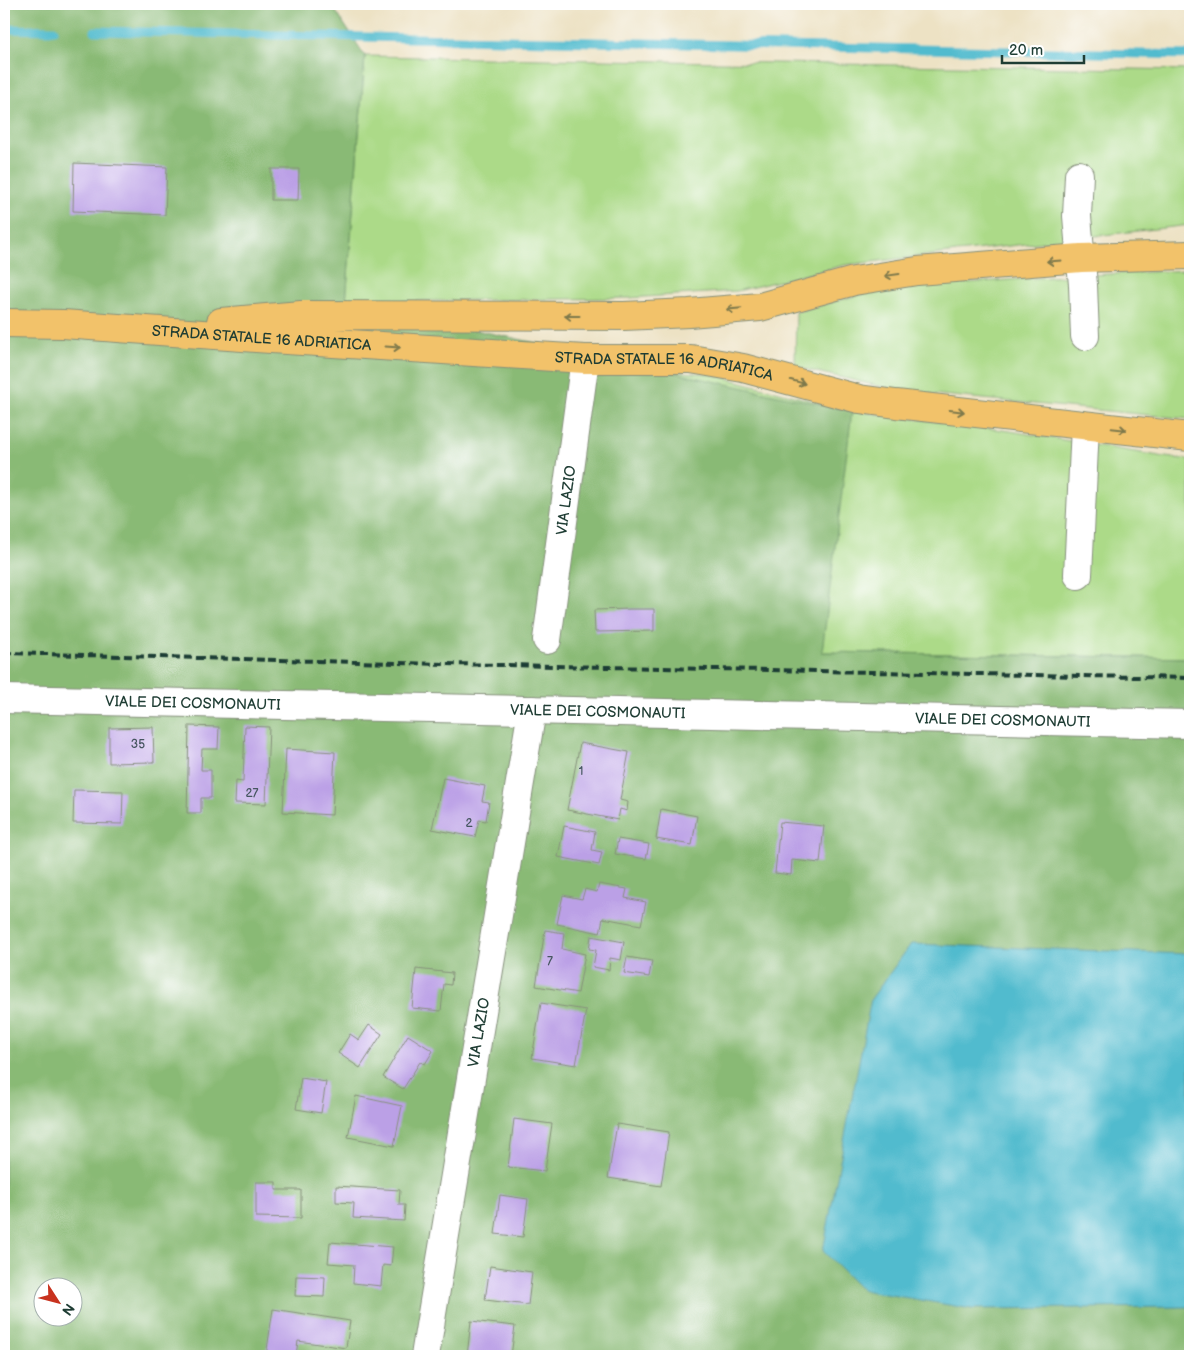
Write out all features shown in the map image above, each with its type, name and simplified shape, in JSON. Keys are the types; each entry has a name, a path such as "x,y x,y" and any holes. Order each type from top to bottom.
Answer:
{"main road":[{"path":"1081,258 1190,239"},
{"name":"STRADA STATALE 16 ADRIATICA","path":"135,328 301,315 624,316 689,313 760,307 854,280 916,271 1081,258 1190,255"},
{"name":"STRADA STATALE 16 ADRIATICA","path":"4,323 135,328 271,339 585,359 690,359 743,368 859,399 1190,437"}],"street":[{"path":"1079,175 1077,216 1084,285 1085,336"},
{"name":"VIA LAZIO","path":"548,640 585,359"},
{"path":"1078,575 1085,426"},
{"name":"VIALE DEI COSMONAUTI","path":"4,699 1190,724"},
{"name":"VIA LAZIO","path":"425,1356 532,710"}],"green space":[{"path":"4,4 331,4 365,56 346,302 852,411 822,652 1190,658 1190,1356 4,1356"},
{"path":"365,56 1190,70 1190,225 845,265 737,291 629,298 346,302"},
{"path":"1190,270 1190,419 901,391 795,367 796,312 881,289 1051,277"},
{"path":"619,368 710,374 852,411 1010,431 1190,460 1190,658 822,652"}],"water":[{"path":"911,944 1190,954 1190,1307 972,1309 862,1290 823,1251 871,999"}],"building":[{"path":"74,163 167,167 165,215 73,211"},
{"path":"271,169 299,169 298,200 271,200"},
{"path":"654,609 654,631 595,632 594,610"},
{"path":"189,726 219,727 218,749 202,749 201,770 211,770 211,798 201,798 201,813 187,813"},
{"path":"245,726 269,727 266,804 235,803 236,781 243,782"},
{"path":"153,727 154,762 109,763 109,728"},
{"path":"580,743 629,752 620,800 628,802 627,811 620,809 618,820 567,810"},
{"path":"286,749 335,752 332,815 283,812"},
{"path":"443,778 485,786 482,801 489,802 486,821 479,820 475,837 432,829"},
{"path":"74,790 123,791 122,824 73,823"},
{"path":"661,809 697,816 692,845 656,839"},
{"path":"780,822 824,826 820,863 792,860 791,875 775,873"},
{"path":"564,826 595,832 592,850 602,852 599,865 558,857"},
{"path":"618,839 649,844 646,859 615,854"},
{"path":"599,884 627,889 625,898 646,902 641,925 603,918 600,933 557,924 563,895 582,899 585,889 597,892"},
{"path":"545,930 564,933 562,949 585,954 578,993 536,986"},
{"path":"591,936 624,942 621,960 610,958 609,970 593,967 596,950 589,949"},
{"path":"627,957 652,961 649,977 624,973"},
{"path":"416,969 452,973 451,985 444,984 441,1011 412,1008"},
{"path":"541,1003 586,1010 576,1065 532,1058"},
{"path":"369,1025 382,1034 360,1068 338,1053 350,1034 359,1040"},
{"path":"408,1035 433,1051 425,1064 420,1062 403,1089 383,1077"},
{"path":"301,1078 326,1082 321,1113 296,1109"},
{"path":"356,1096 402,1106 394,1146 348,1137"},
{"path":"514,1119 552,1124 545,1171 508,1167"},
{"path":"617,1124 669,1132 661,1186 608,1178"},
{"path":"256,1182 276,1182 276,1190 301,1190 301,1218 256,1217"},
{"path":"336,1186 400,1190 399,1205 405,1205 404,1221 353,1218 354,1203 336,1202"},
{"path":"500,1195 528,1199 523,1237 495,1234"},
{"path":"330,1242 393,1247 391,1266 383,1265 381,1286 353,1283 354,1265 328,1263"},
{"path":"490,1266 532,1272 528,1305 485,1300"},
{"path":"296,1276 325,1277 324,1297 295,1296"},
{"path":"273,1309 350,1321 346,1348 298,1341 296,1356 266,1356"},
{"path":"471,1321 515,1326 511,1356 467,1356"}],"waterway":[{"path":"4,29 54,30"},
{"path":"95,31 1190,55"}],"railway":[{"path":"4,653 396,663 1190,678"}]}
